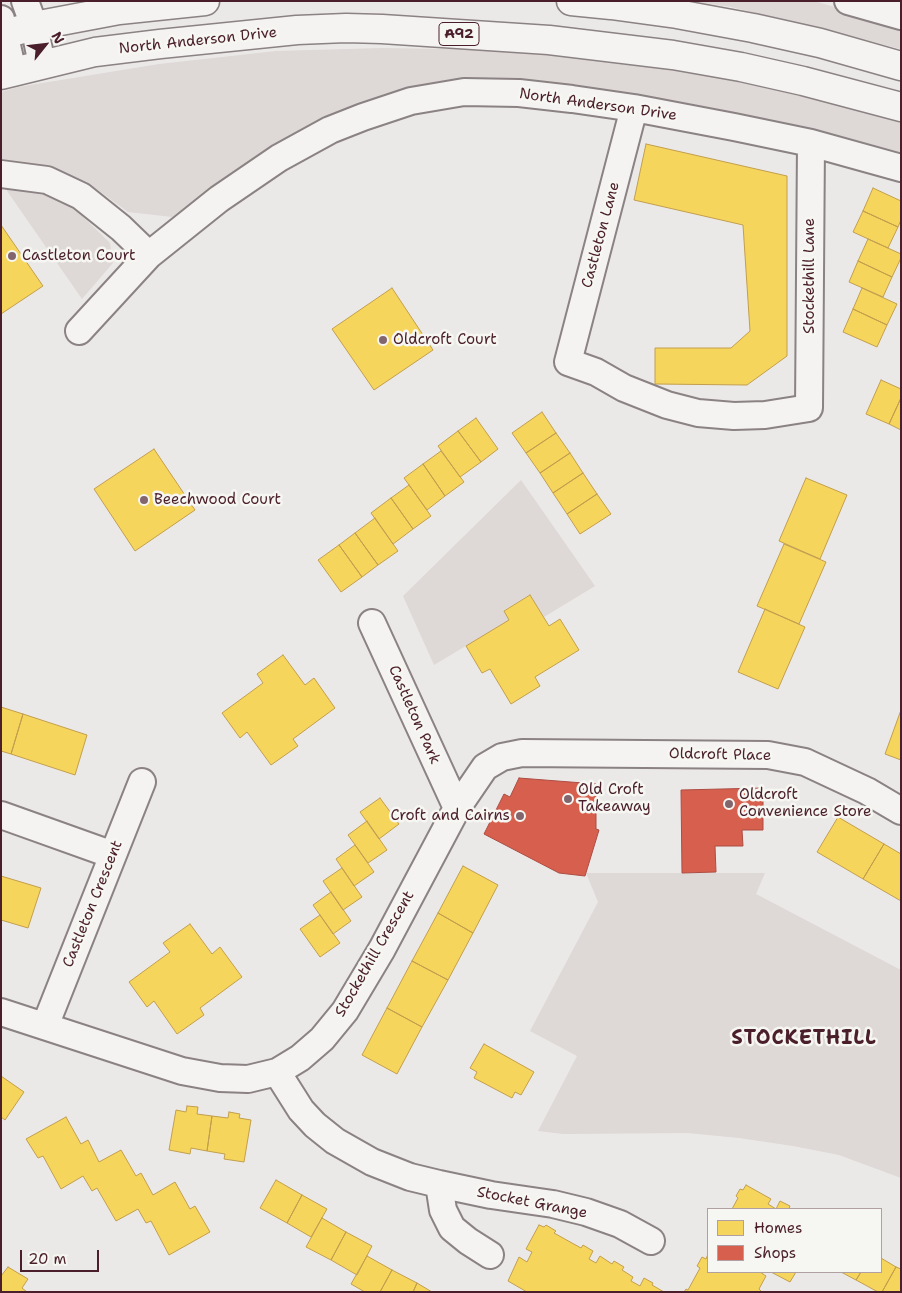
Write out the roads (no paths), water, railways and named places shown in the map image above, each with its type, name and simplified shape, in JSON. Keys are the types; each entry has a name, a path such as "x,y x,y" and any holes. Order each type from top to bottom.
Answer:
{"main road":[{"path":"3,29 30,14 119,10 205,1"},
{"path":"571,1 611,5 753,28 820,43 901,66"},
{"name":"North Anderson Drive","path":"7,74 95,52 240,35 326,29 382,29 549,40 673,55 750,69 901,108"}],"street":[{"path":"848,1 901,16"},
{"path":"30,14 42,64"},
{"path":"3,29 7,74"},
{"name":"North Anderson Drive","path":"79,332 149,255 218,199 279,158 330,130 363,117 411,102 464,92 519,94 572,99 634,108 811,143 901,168"},
{"name":"Castleton Lane","path":"634,108 568,362 596,372 624,388 667,406 698,413 766,416 809,408"},
{"name":"Stockethill Lane","path":"809,408 811,143"},
{"path":"1,174 46,180 81,196 121,228 149,255"},
{"name":"Castleton Park","path":"372,623 456,808"},
{"name":"Stockethill Crescent","path":"1,1012 191,1072 220,1078 248,1079 277,1072 300,1058 322,1039 345,1011 382,949 456,808 485,767 502,757 522,753 587,754"},
{"name":"Oldcroft Place","path":"587,754 733,753 768,755 805,762 867,791 901,811"},
{"name":"Castleton Crescent","path":"45,1026 142,782"},
{"path":"1,816 112,855"},
{"name":"Stocket Grange","path":"277,1072 301,1110 315,1126 335,1141 372,1162 438,1184 490,1195 553,1204 586,1212 620,1224 651,1240"},
{"path":"438,1184 443,1210 452,1228 490,1255"}],"place":[{"name":"Castleton Court","path":"12,256"},
{"name":"Oldcroft Court","path":"383,340"},
{"name":"Beechwood Court","path":"144,500"},
{"name":"Old Croft Takeaway","path":"568,799"},
{"name":"Oldcroft Convenience Store","path":"729,804"},
{"name":"Croft and Cairns","path":"520,816"}],"district":[{"name":"STOCKETHILL","path":"804,1039"}]}
